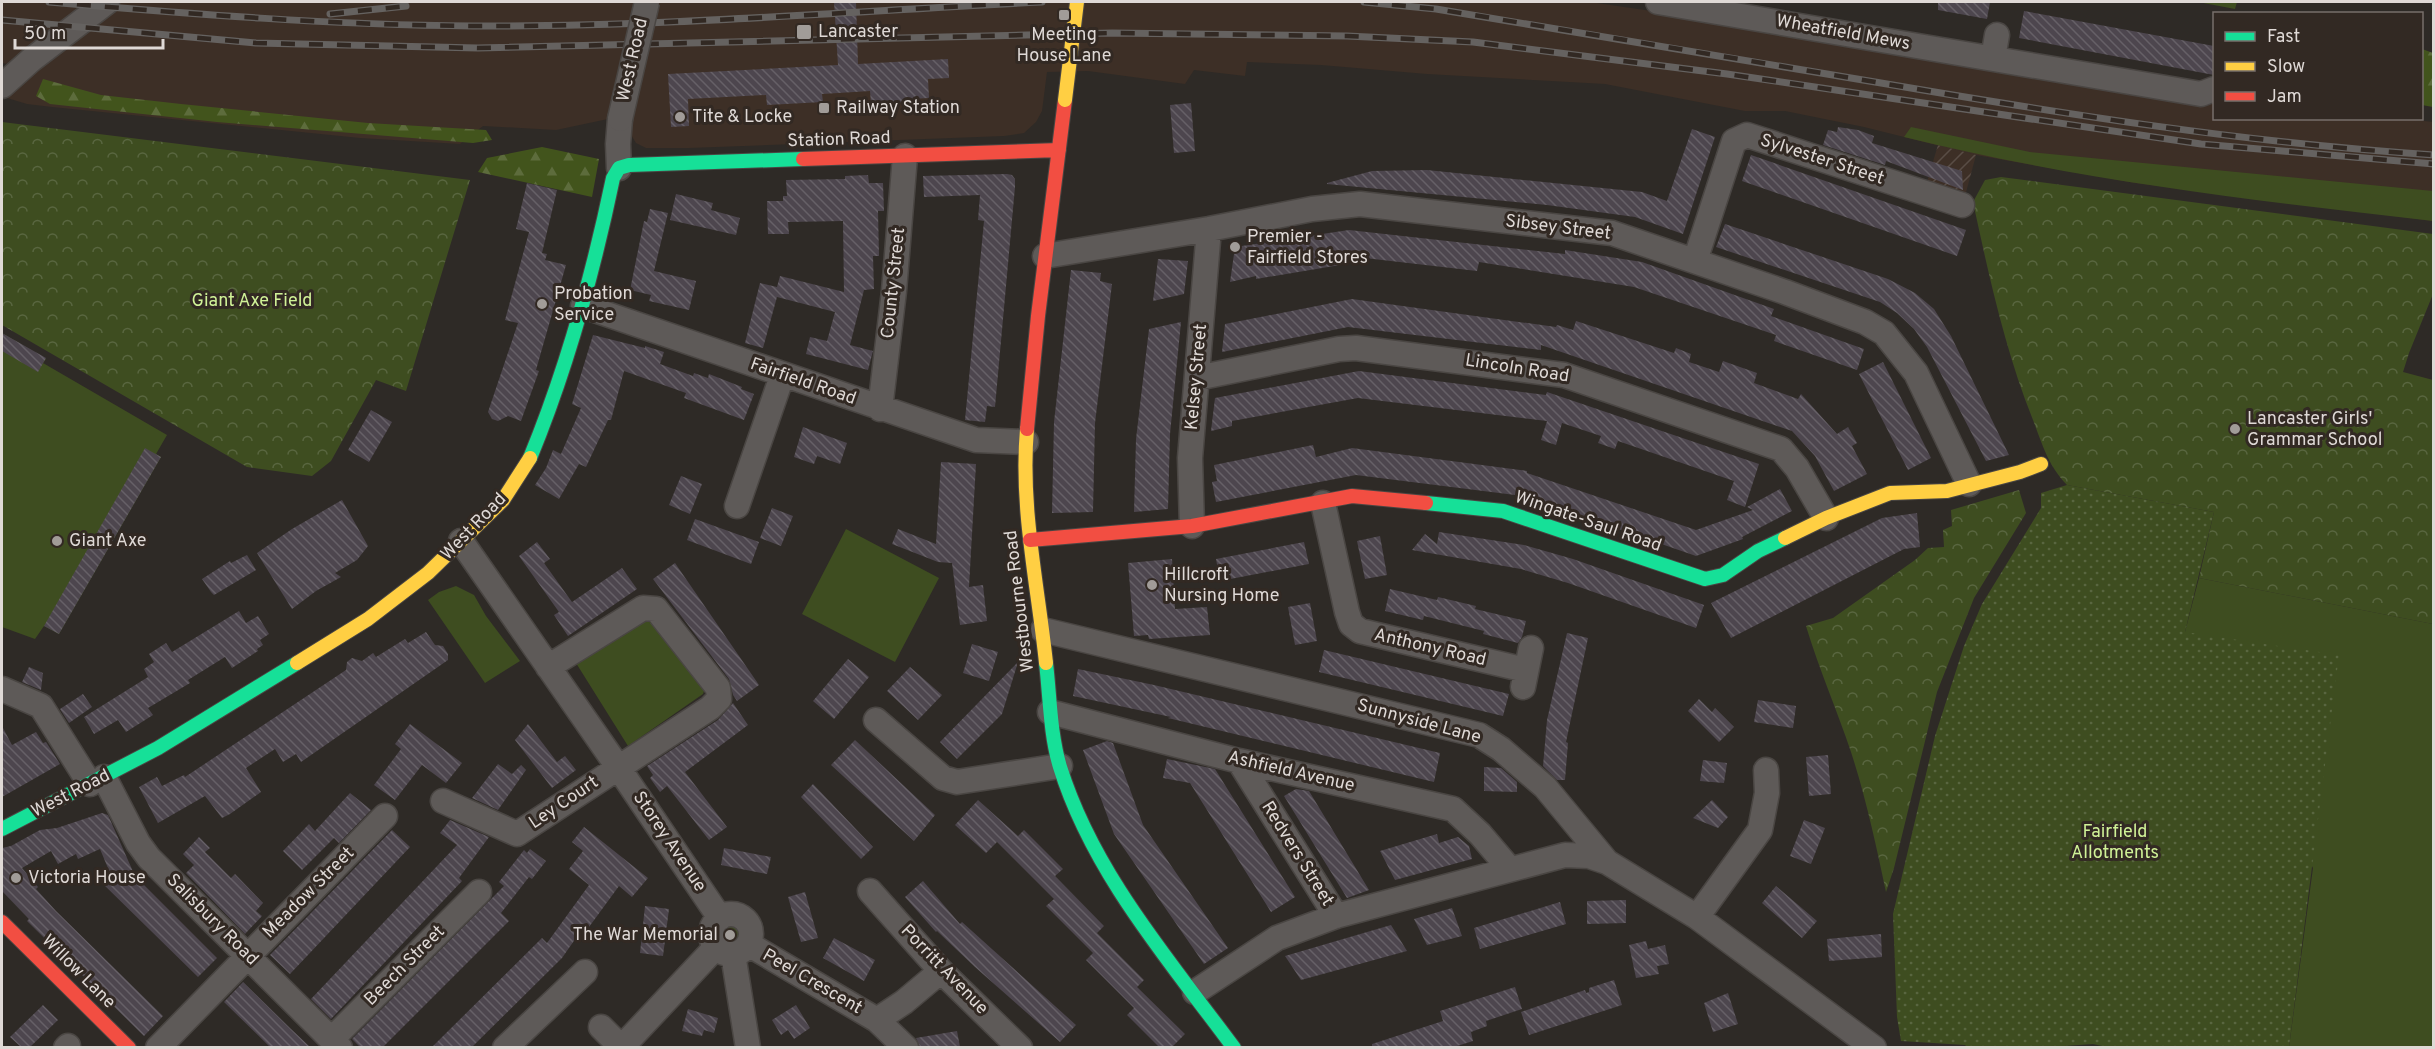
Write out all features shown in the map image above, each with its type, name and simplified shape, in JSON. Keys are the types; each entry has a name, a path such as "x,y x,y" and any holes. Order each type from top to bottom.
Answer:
{"street":[{"path":"2,86 31,60 107,2"},
{"name":"West Road","path":"2,829 158,748 368,619 428,573 502,500 530,458 556,393 583,306 596,260 612,178 619,168 620,119 647,2"},
{"name":"Westbourne Road","path":"1077,2 1053,208 1045,256 1026,442 1030,540 1043,630 1050,712 1060,766 1090,841 1137,916 1234,1047"},
{"name":"Wheatfield Mews","path":"1658,2 1995,46 2202,94 2213,89"},
{"name":"Sylvester Street","path":"1695,261 1734,141 1747,135 1962,205"},
{"name":"Station Road","path":"619,168 629,165 1059,150"},
{"name":"County Street","path":"880,409 894,291 906,156"},
{"name":"Sibsey Street","path":"1045,256 1209,229 1312,209 1360,204 1612,233 1865,322 1884,333 1916,373 1969,484"},
{"name":"Kelsey Street","path":"1192,526 1190,458 1209,229"},
{"name":"Fairfield Road","path":"583,306 976,440 1026,442"},
{"name":"Lincoln Road","path":"1197,378 1340,349 1356,348 1564,375 1781,449 1797,468 1826,518"},
{"path":"737,506 782,375"},
{"name":"Wingate-Saul Road","path":"1030,540 1192,526 1352,496 1503,511 1705,579 1723,575 1758,551 1826,518 1890,494 1947,491 2020,472 2041,464"},
{"name":"Anthony Road","path":"1323,503 1351,624 1360,631 1527,668"},
{"name":"Storey Avenue","path":"461,541 720,918"},
{"path":"548,667 643,608 651,608 656,609 718,688 719,699 710,708 618,767"},
{"name":"Sunnyside Lane","path":"1043,630 1479,735 1501,749 1545,787 1607,862 1696,917 1874,1047"},
{"name":"Salisbury Road","path":"2,689 41,706 97,781 150,858 336,1043"},
{"name":"Ashfield Avenue","path":"1050,712 1239,761 1453,809 1480,834 1509,868"},
{"path":"876,720 943,778 957,782 1060,766"},
{"name":"Redvers Street","path":"1239,761 1336,916"},
{"name":"Ley Court","path":"443,801 517,834 618,767"},
{"path":"1696,917 1760,830 1767,793 1766,770"},
{"name":"Meadow Street","path":"158,1047 385,816"},
{"path":"1195,992 1277,938 1336,916 1509,868 1565,855 1588,856 1607,862"},
{"name":"Porritt Avenue","path":"870,891 941,971 1020,1047"},
{"name":"Beech Street","path":"336,1043 479,892"},
{"path":"601,1027 621,1047 732,948 750,931 744,919 732,914 715,922 711,934 732,948 748,1047"},
{"name":"Willow Lane","path":"2,922 129,1047"},
{"name":"Peel Crescent","path":"732,948 877,1020 906,1047"},
{"name":"Peel Crescent","path":"877,1020 904,1002 941,971"},
{"path":"505,1047 585,972"}],"shaded area":[{"path":"2,2 1590,2 1816,35 2213,101 2213,120 2416,120 2433,122 2433,221 2135,183 1976,155 1864,127 1785,111 1745,111 1605,84 1427,74 1321,65 1247,62 1245,76 1194,70 1185,84 1088,71 1047,72 1042,111 1036,122 1024,133 1004,136 646,148 636,143 630,133 608,119 556,130 483,126 460,144 360,138 27,104 7,98 35,69 2,63"},
{"path":"1938,145 1976,155 1965,196 1927,182"}],"green space":[{"path":"2198,2 2237,2 2235,9"},
{"path":"2423,49 2433,53 2433,107 2423,105"},
{"path":"43,79 101,95 368,123 486,130 492,140 473,143 217,122 50,104 36,96"},
{"name":"Giant Axe Field","path":"2,122 470,180 406,391 376,380 331,461 312,476 247,467 2,325"},
{"path":"1911,127 2030,152 2433,191 2433,221 2233,197 2101,177 1904,137"},
{"path":"542,147 599,159 592,197 478,172 487,158"},
{"name":"Lancaster Girls' Grammar School","path":"2001,177 2433,234 2433,294 2403,372 2433,380 2433,624 2199,578 2214,512 2067,485 2047,455 2014,367 1973,202 1985,180"},
{"name":"Giant Axe","path":"2,333 46,359 43,363 167,435 156,454 161,457 59,634 44,626 35,639 2,627"},
{"name":"Fairfield Allotments","path":"2067,485 2214,512 2185,632 2339,655 2289,1047 2111,1048 2093,1044 2036,1048 1968,1048 1965,1045 1901,1041 1897,1017 1893,914 1935,736 1964,646 1982,604 2041,508 2041,493"},
{"path":"2019,490 2026,513 1974,598 1937,692 1894,868 1886,892 1856,769 1806,626 1833,618 1915,560 1928,548 1944,547 1943,530 1952,526 1951,510"},
{"path":"846,529 939,578 895,662 802,614"},
{"path":"2199,578 2433,624 2433,1047 2289,1047 2313,868 2185,632"},
{"path":"456,586 474,595 486,616 520,661 485,683 428,600 439,592"},
{"path":"642,617 654,617 706,685 703,694 628,746 576,663"},
{"path":"731,923 739,926 742,934 739,942 731,945 723,942 720,934 723,926"}],"building":[{"path":"834,2 856,2 858,64 948,59 949,78 928,79 929,98 911,99 911,102 871,104 870,91 822,94 823,102 767,105 766,95 688,99 689,126 671,127 668,74 838,65"},
{"path":"1938,2 1990,2 1987,19 1938,10"},
{"path":"2024,11 2213,46 2213,75 2019,38"},
{"path":"1191,103 1195,151 1174,153 1170,105"},
{"path":"1838,127 1858,130 1874,136 1872,143 1962,171 1963,190 1886,161 1885,165 1823,145 1828,130 1837,132"},
{"path":"1692,129 1715,137 1683,234 1635,217 1547,205 1327,184 1372,171 1427,170 1642,192 1667,201"},
{"path":"1751,155 1966,230 1957,256 1742,181"},
{"path":"868,175 869,183 883,183 884,211 878,211 879,256 873,256 874,289 864,290 850,345 873,351 868,370 806,354 810,337 827,341 835,312 777,297 763,348 745,343 760,283 777,287 780,276 844,292 843,221 788,222 789,234 768,234 767,201 783,201 783,196 787,196 786,180 845,179 845,176"},
{"path":"1012,175 1015,179 1015,187 995,407 987,406 985,422 965,420 984,221 978,220 980,195 924,197 923,176"},
{"path":"527,183 557,190 542,253 547,254 545,260 566,265 536,370 539,371 521,421 508,416 498,421 492,419 488,412 518,323 505,320 529,232 516,229"},
{"path":"676,194 713,203 711,210 740,218 736,235 670,220"},
{"path":"650,209 668,213 654,271 696,281 689,310 649,301 651,295 630,290 644,221 647,222"},
{"path":"1725,224 1888,279 1915,293 1934,309 1951,336 2009,455 1986,461 1927,347 1914,329 1897,313 1880,302 1716,247"},
{"path":"1349,230 1565,254 1565,250 1642,262 1774,309 1771,316 1864,349 1857,370 1774,341 1776,335 1634,287 1479,262 1477,271 1339,255 1340,265 1256,279 1256,276 1230,282 1235,247"},
{"path":"1158,259 1188,261 1184,294 1153,301"},
{"path":"1071,270 1101,273 1100,281 1112,284 1095,423 1093,512 1052,513 1054,422"},
{"path":"1352,299 1556,327 1557,325 1573,330 1576,321 1674,353 1676,348 1691,354 1689,362 1719,372 1723,361 1757,373 1754,383 1798,399 1801,394 1837,434 1848,427 1857,443 1852,446 1867,474 1834,491 1815,456 1792,431 1541,345 1541,350 1348,327 1222,352 1225,324"},
{"path":"1181,322 1170,434 1168,509 1134,512 1136,439 1149,329"},
{"path":"2,333 46,358 38,372 2,351"},
{"path":"593,335 664,352 660,364 693,376 694,373 708,378 709,374 742,387 741,389 754,394 744,420 684,398 686,393 624,371 611,420 608,420 586,467 579,464 559,499 535,485 546,468 553,450 561,454 581,408 572,404"},
{"path":"1883,362 1931,458 1908,470 1859,374"},
{"path":"1359,371 1546,395 1547,392 1759,464 1745,507 1727,500 1734,481 1618,441 1615,449 1598,443 1601,436 1562,423 1556,445 1541,440 1547,421 1358,398 1232,421 1232,426 1211,431 1215,398"},
{"path":"371,410 392,422 369,462 348,450"},
{"path":"803,427 847,443 840,464 817,456 814,464 794,457"},
{"path":"1313,445 1316,457 1352,448 1527,471 1527,473 1696,530 1753,510 1747,507 1780,489 1792,511 1742,537 1743,539 1696,556 1523,496 1356,475 1216,502 1212,482 1217,481 1214,465"},
{"path":"145,448 161,457 59,634 44,626"},
{"path":"941,462 976,464 969,587 983,585 987,621 960,625 952,563 938,562 892,544 898,529 936,544"},
{"path":"681,476 702,484 690,514 669,505"},
{"path":"342,500 368,546 357,560 335,573 341,577 316,591 292,609 257,553 292,529"},
{"path":"772,508 793,516 781,546 760,538"},
{"path":"1917,513 1920,547 1904,549 1731,638 1711,603 1882,518"},
{"path":"695,519 759,542 751,564 687,540"},
{"path":"1439,532 1524,545 1573,559 1704,605 1696,628 1521,569 1412,550 1425,534 1437,544"},
{"path":"1380,536 1387,575 1365,579 1357,541"},
{"path":"537,542 550,559 544,563 572,602 622,568 637,589 568,636 554,615 559,612 519,556"},
{"path":"1304,542 1309,564 1220,581 1216,559"},
{"path":"247,555 256,570 214,595 202,579 230,561 231,563"},
{"name":"Hillcroft Nursing Home","path":"1172,559 1175,609 1207,607 1210,635 1149,639 1148,635 1134,636 1128,563"},
{"path":"675,563 759,685 737,701 729,679 653,579"},
{"path":"1390,589 1437,600 1438,597 1476,606 1475,609 1526,621 1522,637 1518,643 1483,634 1484,631 1424,616 1423,620 1385,611"},
{"path":"1310,603 1317,641 1295,645 1288,607"},
{"path":"239,611 246,623 258,616 269,634 260,640 263,645 257,649 258,651 232,668 225,657 188,680 190,683 148,708 153,715 126,732 118,720 94,734 84,717 148,677 144,669 154,662 149,654 166,643 172,652"},
{"path":"426,632 435,645 443,646 448,654 448,660 301,762 296,754 283,762 275,749 246,768 261,792 230,814 222,818 205,796 158,823 139,787 157,777 162,786 184,775 185,777 346,670 347,662 352,658 362,661 373,653 376,657 405,639 408,643"},
{"path":"1567,633 1588,638 1566,742 1568,743 1565,780 1557,780 1543,766 1547,720"},
{"path":"972,644 998,652 989,681 963,673"},
{"path":"1324,650 1509,694 1503,716 1319,672"},
{"path":"848,659 869,677 834,719 813,701"},
{"path":"1018,662 1002,714 957,759 940,742"},
{"path":"29,667 43,673 41,690 22,682"},
{"path":"910,667 942,695 918,720 887,691"},
{"path":"1078,669 1440,753 1434,782 1168,718 1171,717 1073,696"},
{"path":"83,694 92,707 69,723 60,709"},
{"path":"1699,699 1712,712 1715,708 1734,727 1719,742 1688,711"},
{"path":"1758,700 1796,706 1793,728 1754,722"},
{"path":"733,703 748,725 685,772 727,827 709,840 667,786 660,792 650,778 653,775 647,766 718,720"},
{"path":"410,724 462,763 446,783 422,765 395,800 374,785 401,749 395,744"},
{"path":"528,724 557,762 565,756 576,770 552,788 515,740"},
{"path":"2,726 12,745 36,732 43,743 46,742 60,764 2,797"},
{"path":"855,740 935,815 914,841 831,765"},
{"path":"1107,741 1113,743 1143,825 1228,948 1204,964 1114,834 1083,750"},
{"path":"1828,755 1831,794 1809,796 1806,757"},
{"path":"1167,759 1215,769 1295,897 1271,912 1190,783 1163,778"},
{"path":"1703,760 1727,763 1724,783 1700,781"},
{"path":"498,764 512,774 521,765 526,770 498,810 472,798"},
{"path":"1484,767 1501,768 1517,782 1517,792 1484,791"},
{"path":"813,784 873,847 861,859 801,797"},
{"path":"1296,789 1309,791 1369,890 1347,898 1284,796"},
{"path":"350,793 371,810 339,843 334,838 302,870 283,851 309,824 315,831"},
{"path":"978,800 1018,836 1024,830 1063,869 1055,876 1104,926 1097,933 1144,980 1137,987 1185,1034 1172,1047 1159,1047 1127,1015 1134,1008 1086,960 1093,953 1046,906 1054,899 997,842 986,853 955,825"},
{"path":"1712,800 1728,817 1718,828 1693,818"},
{"path":"102,813 108,815 135,876 217,958 198,977 101,882 110,873 100,849 78,859 76,854 58,864 51,851 22,868 38,887 36,889 56,911 163,1016 144,1036 27,921 29,919 2,891 2,848 11,846 40,830 57,828"},
{"path":"450,820 489,837 459,878 462,881 331,1019 311,999 457,845 440,833"},
{"path":"1804,820 1825,828 1811,864 1790,856"},
{"path":"584,827 648,878 632,897 619,886 589,927 585,925 562,958 472,1047 432,1047 542,938 547,943 589,885 569,869 583,851 572,842"},
{"path":"392,830 410,847 290,974 270,955"},
{"path":"1437,834 1439,843 1458,837 1469,846 1472,859 1395,880 1380,851"},
{"path":"199,837 210,848 205,852 231,878 235,874 263,903 256,911 262,916 245,934 186,873 194,865 183,854"},
{"path":"724,848 771,857 767,874 721,865"},
{"path":"530,849 546,861 532,879 529,877 501,913 509,921 383,1047 360,1047 352,1039 504,886 499,882 524,850 527,853"},
{"path":"923,881 960,924 962,922 1076,1025 1060,1042 936,932 905,897"},
{"path":"1776,886 1817,921 1802,938 1762,903"},
{"path":"805,892 818,938 801,942 788,897"},
{"path":"1626,900 1626,923 1587,924 1587,901"},
{"path":"1560,902 1566,924 1480,949 1474,928"},
{"path":"645,906 669,909 663,956 640,953"},
{"path":"1452,908 1462,936 1427,945 1414,919"},
{"path":"1391,925 1407,951 1301,980 1285,956"},
{"path":"1881,934 1882,957 1829,961 1827,939"},
{"path":"834,938 875,960 864,981 823,958"},
{"path":"1646,941 1648,949 1665,945 1669,964 1657,966 1659,974 1636,978 1629,945"},
{"path":"1614,980 1622,1005 1529,1035 1521,1012 1585,990 1586,993 1589,992 1589,988"},
{"path":"243,982 310,1047 270,1047 224,1002"},
{"path":"1515,987 1522,1009 1486,1021 1487,1026 1471,1032 1473,1041 1454,1047 1372,1047 1372,1044 1443,1021 1440,1011"},
{"path":"1728,993 1738,1024 1713,1032 1704,1003"},
{"path":"43,1005 58,1020 30,1047 21,1047 10,1037"},
{"path":"796,1005 810,1028 794,1039 788,1030 781,1035 772,1020"},
{"path":"688,1009 718,1018 714,1033 704,1030 702,1036 682,1031"},
{"path":"957,1031 960,1047 920,1047 916,1038"}],"railway":[{"path":"49,2 208,15 473,26 687,21 1042,2"},
{"path":"1364,2 1436,9 1950,95 2156,126 2295,143 2434,155"},
{"path":"330,14 406,6"},
{"path":"2,20 256,43 478,48 1112,33 1347,36 1473,42 1727,74 2201,144 2434,164"}],"traffic: fast":[{"path":"530,458 567,355 588,285 613,178 619,168 629,165 803,159"},
{"path":"1426,503 1503,511 1705,579 1723,575 1758,551 1785,538"},
{"path":"2,829 158,748 297,663"},
{"path":"1046,663 1052,729 1060,767 1074,806 1092,843 1135,914 1234,1048"}],"traffic: slow":[{"path":"1065,100 1077,2"},
{"path":"1027,429 1025,458 1028,517 1046,663"},
{"path":"297,663 368,619 428,573 503,500 530,458"},
{"path":"1785,538 1826,518 1890,493 1947,491 2020,472 2041,464"}],"traffic: jam":[{"path":"1027,429 1038,316 1065,100"},
{"path":"803,159 1059,150"},
{"path":"1030,540 1192,526 1352,496 1426,503"},
{"path":"2,922 129,1048"}],"place":[{"name":"Meeting House Lane","path":"1064,15"},
{"name":"Lancaster","path":"804,32"},
{"name":"Railway Station","path":"824,108"},
{"name":"Tite & Locke","path":"680,117"},
{"name":"Premier - Fairfield Stores","path":"1235,247"},
{"name":"Probation Service","path":"542,304"},
{"name":"Lancaster Girls' Grammar School","path":"2235,429"},
{"name":"Giant Axe","path":"57,541"},
{"name":"Hillcroft Nursing Home","path":"1152,585"},
{"name":"Victoria House","path":"16,878"},
{"name":"The War Memorial","path":"730,935"}]}
